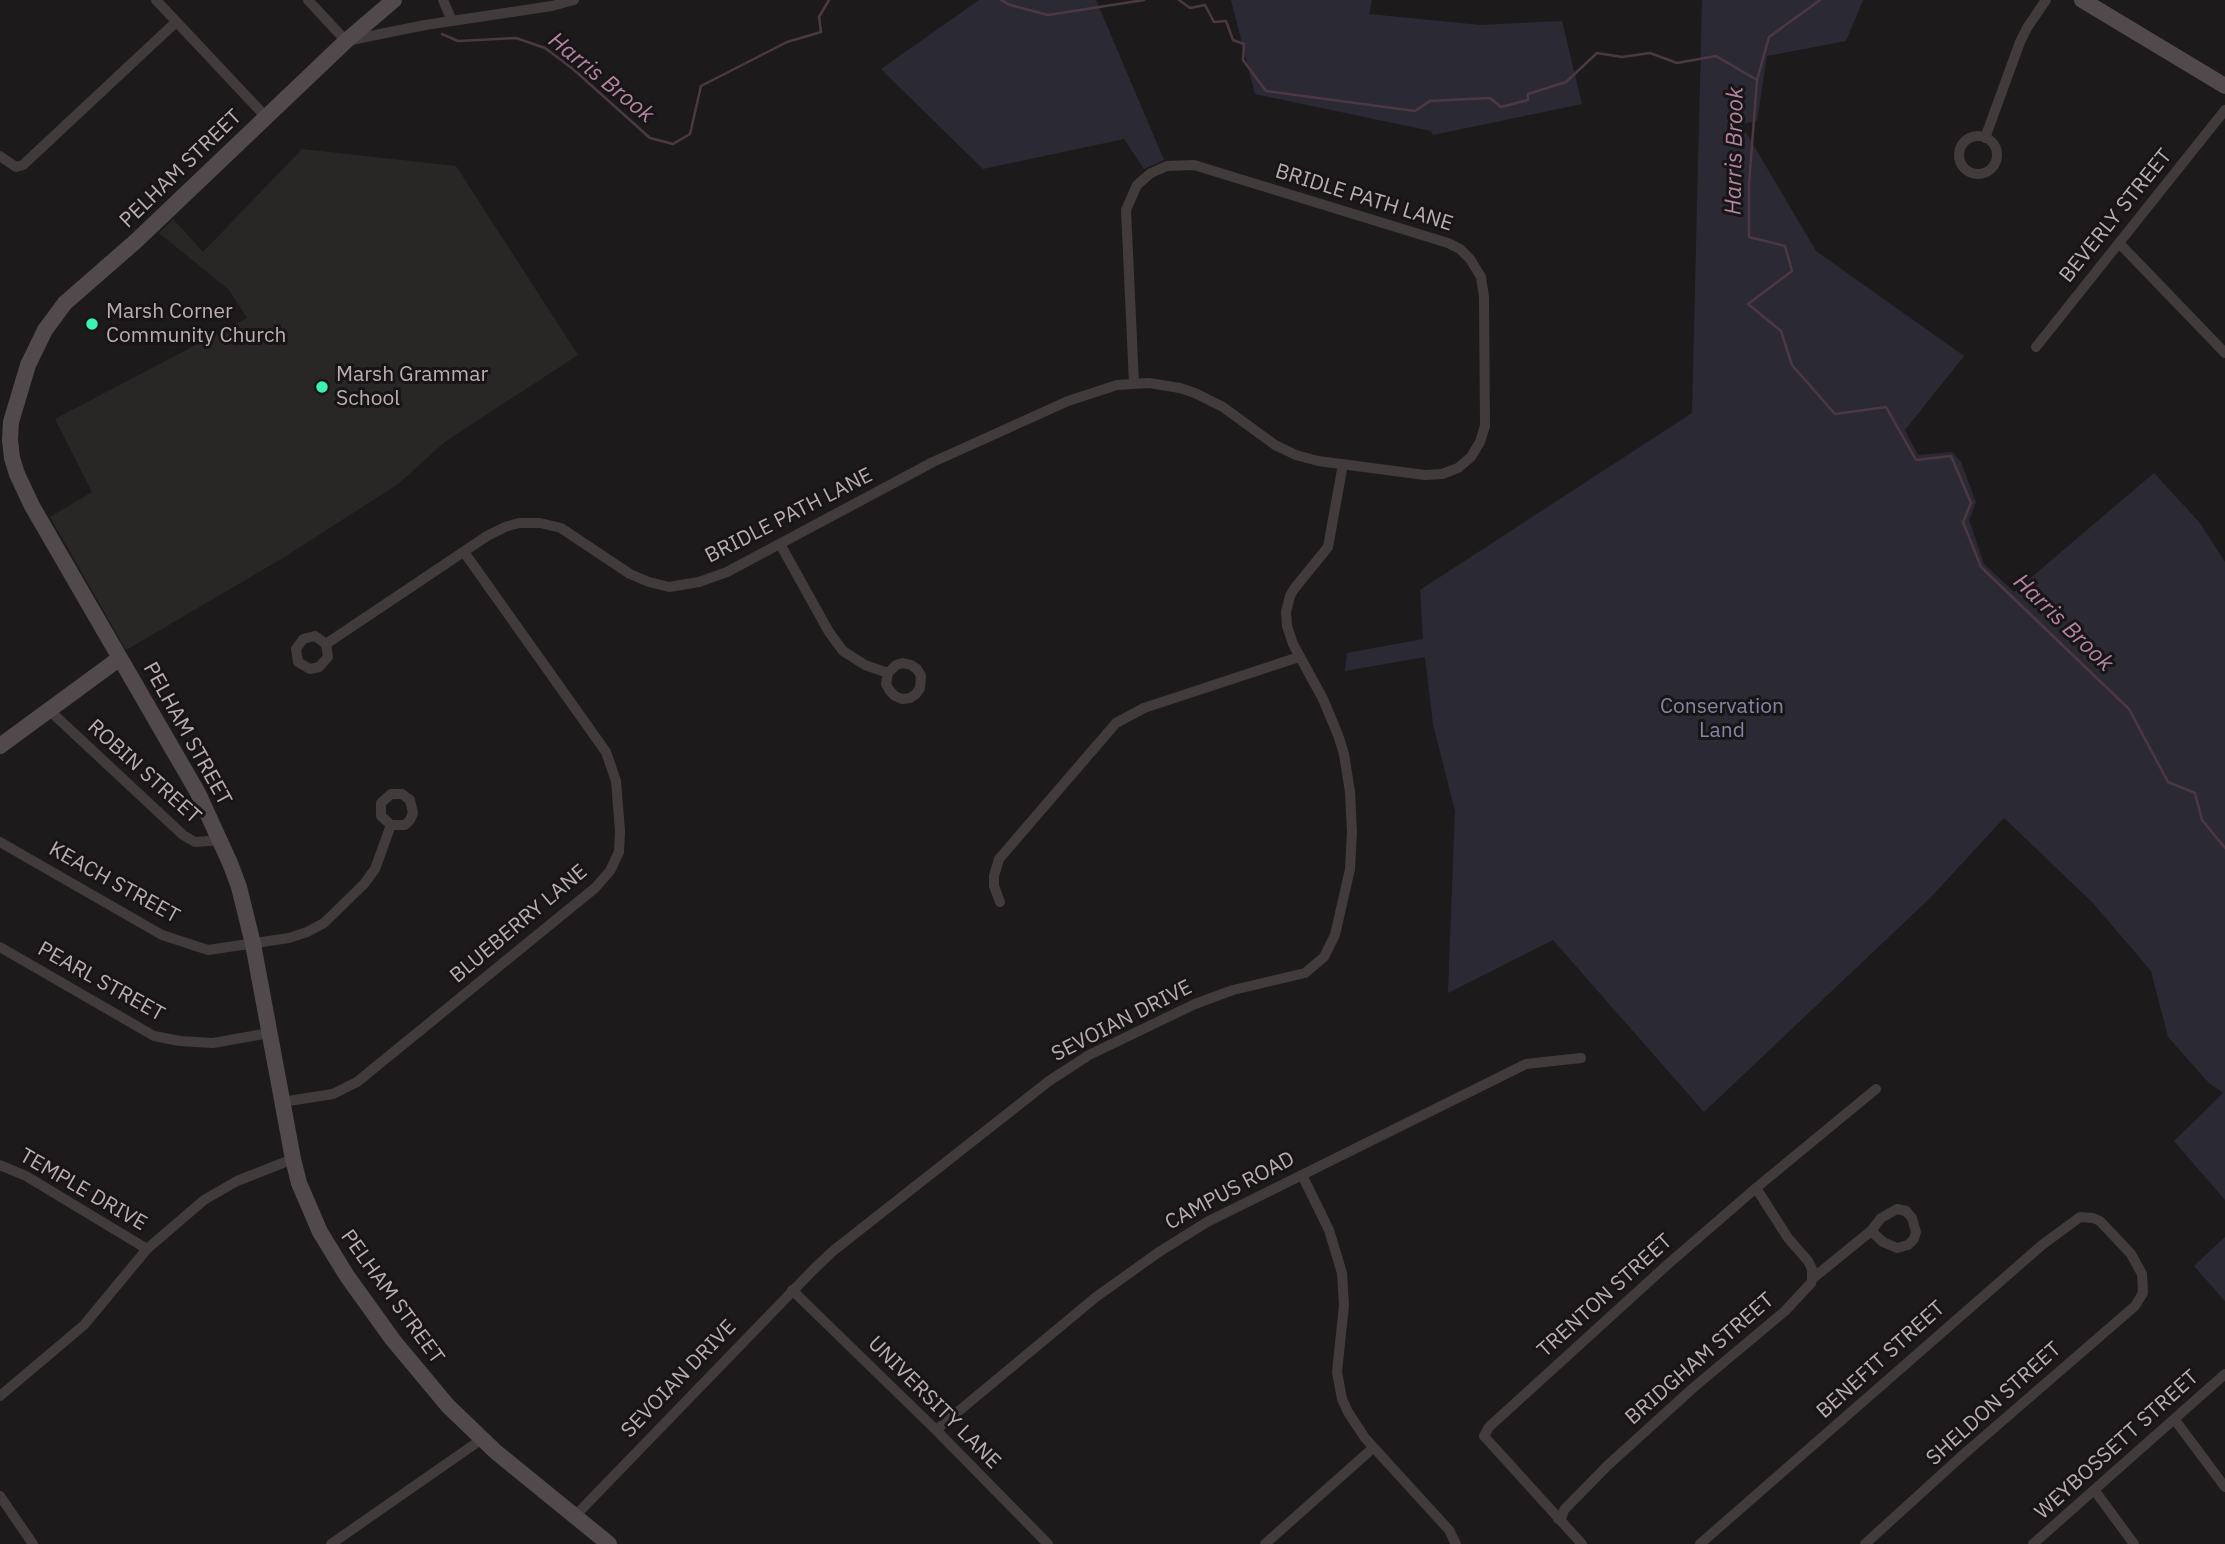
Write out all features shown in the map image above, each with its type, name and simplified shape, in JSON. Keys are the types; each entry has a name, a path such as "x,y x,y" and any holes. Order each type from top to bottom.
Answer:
{"street":[{"path":"156,0 266,117"},
{"path":"308,0 346,41 574,0"},
{"name":"PELHAM STREET","path":"394,0 346,41 136,241 74,294 56,314 35,347 15,403 6,456 32,506 198,793 221,840 239,887 253,944 299,1183 320,1231 347,1276 411,1364 448,1406 482,1439 609,1544"},
{"path":"443,0 452,21"},
{"path":"1985,138 2020,42 2046,0"},
{"path":"2082,0 2225,86"},
{"path":"0,156 16,167 23,165 176,22"},
{"name":"BEVERLY STREET","path":"2036,347 2225,110"},
{"name":"BRIDLE PATH LANE","path":"326,644 487,536 505,527 526,522 547,524 567,531 630,574 659,586 690,585 709,579 916,471 1021,422 1100,389 1134,383 1165,385 1195,393 1223,407 1286,451 1318,461 1433,475 1458,468 1471,457 1480,442 1486,417 1483,290 1480,276 1474,264 1454,246 1194,165 1176,164 1158,169 1137,185 1126,210 1134,383"},
{"path":"2119,243 2225,353"},
{"name":"SEVOIAN DRIVE","path":"575,1516 792,1290 833,1251 1004,1115 1072,1065 1107,1045 1195,1004 1233,990 1297,976 1313,968 1324,957 1335,935 1348,885 1352,813 1348,773 1338,735 1323,699 1299,657 1287,626 1287,603 1294,589 1328,547 1343,464"},
{"path":"780,544 838,645 855,660 888,673"},
{"name":"BLUEBERRY LANE","path":"282,1102 333,1094 357,1082 595,888 610,871 619,852 621,838 616,781 606,752 464,552"},
{"path":"1000,902 994,886 999,859 1116,723 1144,708 1299,657"},
{"path":"0,746 120,658"},
{"name":"ROBIN STREET","path":"49,710 128,786 189,839 201,843 221,840"},
{"name":"KEACH STREET","path":"0,842 162,935 208,950 298,936 315,928 331,917 364,884 375,869 391,825"},
{"name":"PEARL STREET","path":"0,947 154,1036 213,1043 269,1033"},
{"name":"CAMPUS ROAD","path":"936,1430 1096,1297 1207,1222 1526,1064 1581,1058"},
{"name":"TRENTON STREET","path":"1559,1520 1484,1436 1489,1427 1667,1265 1877,1089"},
{"name":"TEMPLE DRIVE","path":"0,1396 84,1325 147,1249 216,1191 293,1159"},
{"name":"TEMPLE DRIVE","path":"0,1165 26,1176 147,1249"},
{"path":"1302,1175 1329,1230 1342,1273 1344,1305 1338,1356 1339,1387 1348,1412 1373,1448 1449,1530 1456,1544"},
{"path":"1756,1188 1788,1238 1808,1261 1812,1279"},
{"name":"BENEFIT STREET","path":"1700,1544 2042,1245 2080,1217 2100,1221 2115,1236 2133,1257 2142,1274 2143,1289"},
{"name":"BRIDGHAM STREET","path":"1559,1520 1564,1510 1607,1466 1693,1388 1785,1311 1812,1279 1871,1231"},
{"name":"SHELDON STREET","path":"1865,1544 2135,1306 2143,1295 2143,1289"},
{"name":"UNIVERSITY LANE","path":"792,1290 1048,1544"},
{"name":"WEYBOSSETT STREET","path":"2034,1544 2225,1374"},
{"path":"2175,1420 2225,1487"},
{"path":"331,1544 482,1439"},
{"path":"1265,1544 1373,1448"},
{"path":"2095,1491 2134,1544"},
{"path":"0,1496 33,1544"},
{"path":"1559,1520 1582,1544"}],"shaded area":[{"name":"Marsh Grammar School","path":"302,149 456,166 578,355 446,441 398,484 283,558 126,650 50,517 92,492 55,419 247,318 229,290 159,233 173,219 203,252"}],"green space":[{"path":"979,0 1096,0 1164,160 1144,169 1124,139 983,169 881,69"},
{"path":"1231,0 1372,0 1369,14 1481,25 1562,21 1582,104 1433,135 1431,131 1255,94"},
{"name":"Conservation Land","path":"1702,0 1863,0 1846,41 1767,56 1757,121 1741,124 1816,251 1964,356 1905,430 1918,455 1952,452 1961,462 1976,502 1969,520 1984,564 2014,592 2154,473 2200,523 2225,562 2225,1200 2174,1141 2223,1093 2209,1083 2168,1037 2151,971 2093,903 2004,818 1930,898 1704,1112 1553,940 1448,993 1455,811 1433,724 1425,657 1345,671 1347,653 1423,639 1420,590 1692,413"},
{"path":"2225,1237 2225,1301 2194,1266"}],"waterway":[{"name":"Harris Brook","path":"442,34 458,41 516,38 545,48 573,69 650,138 673,144 690,134 701,86 787,42 821,32 819,17 829,0"},
{"name":"Harris Brook","path":"1001,0 1048,15 1144,0"},
{"name":"Harris Brook","path":"1179,0 1190,8 1205,5 1214,22 1226,21 1233,40 1244,44 1243,60 1266,91 1415,111 1430,101 1490,98 1501,107 1528,100 1528,94 1566,82 1597,53 1622,57 1650,53 1677,63 1716,56 1757,80 1749,184 1749,237 1785,246 1792,271 1748,304 1781,331 1792,365 1835,414 1886,407 1916,460 1951,456 1971,503 1963,522 1981,567 2129,709 2168,782 2195,793 2202,820 2225,848"},
{"path":"1757,80 1769,37 1820,0"}],"place":[{"name":"Marsh Corner Community Church","path":"92,324"},
{"name":"Marsh Grammar School","path":"322,387"}]}
